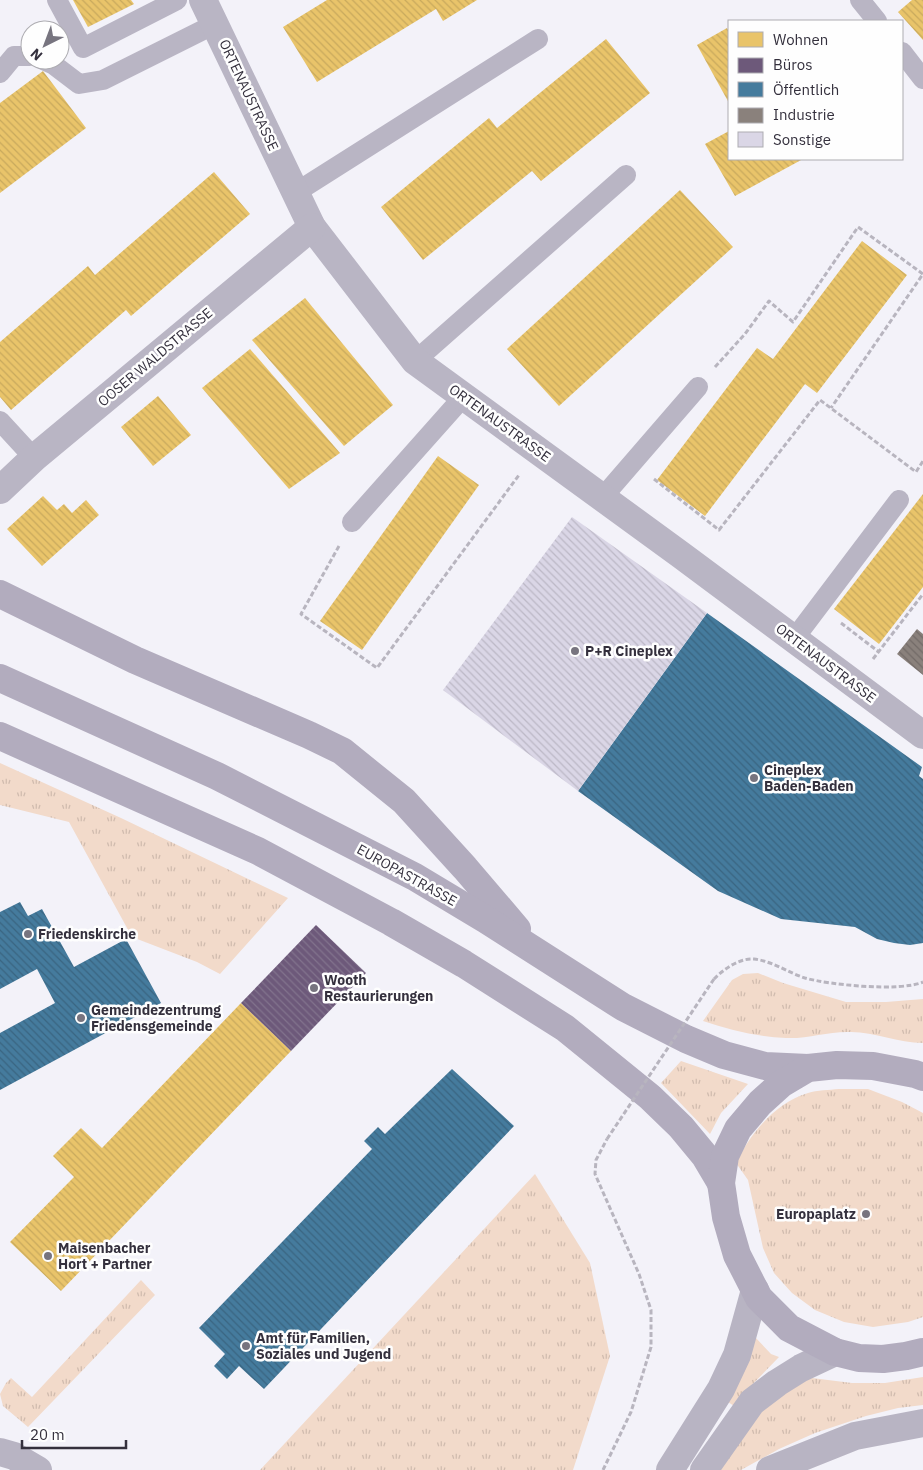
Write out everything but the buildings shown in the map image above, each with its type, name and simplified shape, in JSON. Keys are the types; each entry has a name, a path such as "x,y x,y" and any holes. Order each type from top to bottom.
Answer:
{"main road":[{"path":"0,594 135,660 342,751 404,802 465,868 537,953"},
{"name":"EUROPASTRASSE","path":"0,678 217,776 415,877 623,1007 686,1039 724,1055 765,1066 808,1068"},
{"path":"0,736 258,851 392,922 464,964 565,1028 650,1097 681,1127 705,1156 721,1182"},
{"path":"920,1074 873,1066 837,1065 808,1068 781,1084 760,1103 738,1129 725,1156 721,1182 726,1217 737,1255 760,1298 789,1328 836,1352 859,1358 906,1356 923,1352"}],"street":[{"name":"ORTENAUSTRASSE","path":"203,0 312,227 415,361 923,735"},
{"name":"OOSER WALDSTRASSE","path":"0,490 34,458 312,227"},
{"path":"670,1470 721,1389 737,1355 756,1290"},
{"path":"704,1470 752,1402 801,1368 836,1352"},
{"path":"770,1470 855,1436 923,1423"},
{"path":"0,1452 14,1456 38,1470"}],"lane":[{"path":"58,0 83,48 177,0"},
{"path":"860,0 876,20"},
{"path":"61,70 79,84 103,80 215,24"},
{"path":"295,193 538,39"},
{"path":"903,53 923,79"},
{"path":"0,73 14,56 20,56"},
{"path":"415,361 626,175"},
{"path":"602,498 698,387"},
{"path":"352,522 464,396"},
{"path":"0,421 34,458"},
{"path":"794,639 899,500"}],"path":[{"path":"698,387 746,334 769,301 793,322 858,227 923,274 831,408"},
{"path":"633,462 719,530 820,400 916,472 923,461"},
{"path":"352,522 301,614 377,668 537,450"},
{"path":"854,684 923,594"},
{"path":"819,606 879,652"},
{"path":"604,1470 631,1412 651,1347 651,1310 639,1274 595,1174 596,1160 607,1139 714,979 726,967 754,959 806,978 828,982 890,988 923,982"}],"green space":[{"path":"0,763 121,818 288,898 220,974 197,962 132,937 69,822 0,805"},
{"path":"758,973 783,983 846,1002 886,1002 923,999 923,1043 914,1043 860,1032 794,1038 765,1036 744,1033 703,1021 732,980 743,974"},
{"path":"681,1061 748,1084 721,1113 710,1134 661,1083"},
{"path":"839,1089 868,1089 902,1102 923,1113 923,1317 908,1322 873,1327 844,1322 815,1310 792,1293 774,1273 763,1248 748,1180 736,1163 756,1130 775,1111 796,1097 812,1092"},
{"path":"535,1174 590,1263 610,1356 573,1470 260,1470"},
{"path":"141,1280 155,1295 28,1427 3,1406 0,1394 11,1378 32,1397"},
{"path":"755,1337 771,1354 779,1357 734,1406 728,1402"},
{"path":"923,1377 923,1405 898,1408 866,1416 815,1433 779,1449 741,1470 714,1470 758,1414 799,1383 812,1378 852,1383 885,1383"}],"place":[{"name":"P+R Cineplex","path":"575,651"},
{"name":"Cineplex Baden-Baden","path":"754,778"},
{"name":"Friedenskirche","path":"28,934"},
{"name":"Wooth Restaurierungen","path":"314,988"},
{"name":"Gemeindezentrumg Friedensgemeinde","path":"81,1018"},
{"name":"Europaplatz","path":"866,1214"},
{"name":"Maisenbacher Hort + Partner","path":"48,1256"},
{"name":"Amt für Familien, Soziales und Jugend","path":"246,1346"}]}
